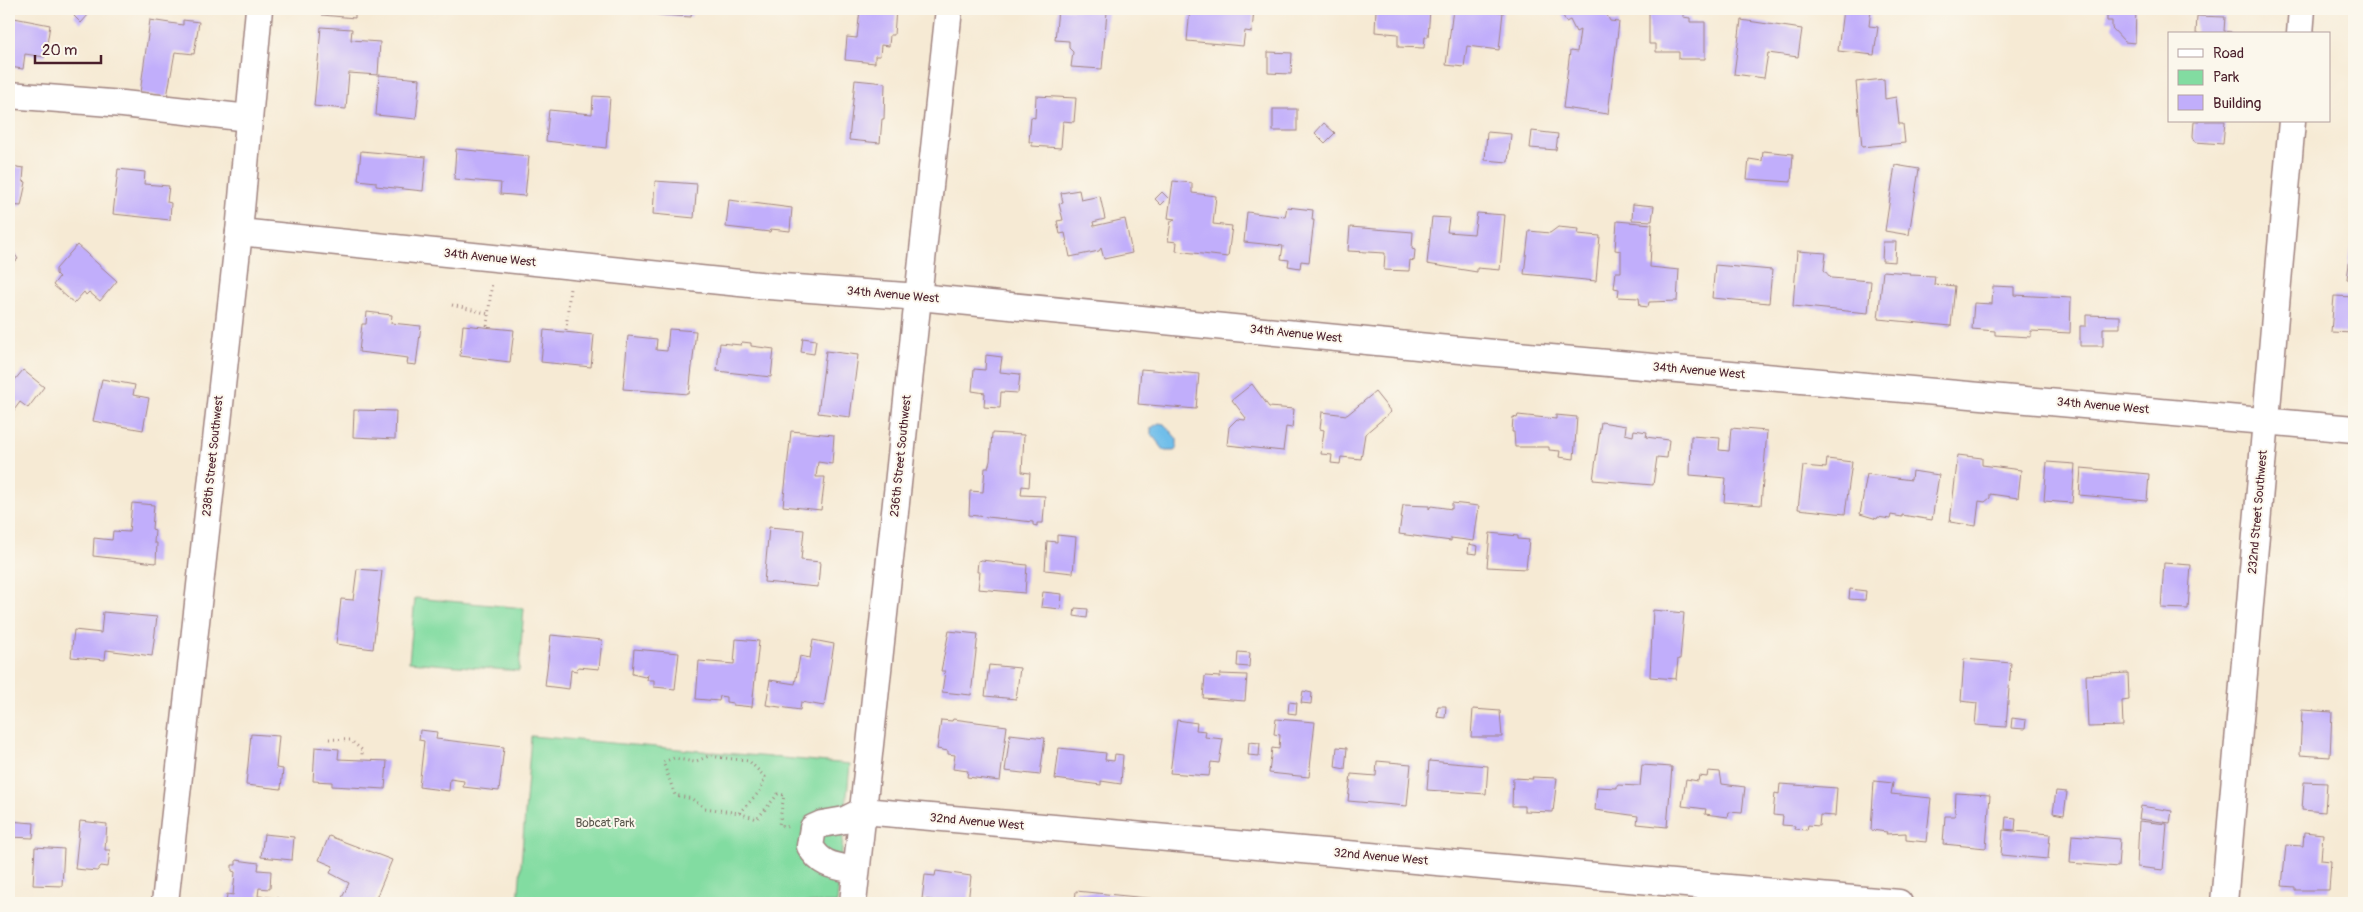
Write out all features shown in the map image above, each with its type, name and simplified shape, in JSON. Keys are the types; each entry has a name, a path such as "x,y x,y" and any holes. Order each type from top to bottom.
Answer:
{"street":[{"name":"238th Street Southwest","path":"165,903 238,232 260,9"},
{"name":"236th Street Southwest","path":"853,903 949,9"},
{"path":"2300,32 2302,9"},
{"path":"9,95 122,104 248,118"},
{"name":"232nd Street Southwest","path":"2224,903 2292,122"},
{"name":"34th Avenue West","path":"238,232 769,286 919,297 1428,347 2354,429"},
{"path":"856,870 831,865 816,858 810,846 813,828 822,824 845,820 863,811"},
{"name":"32nd Avenue West","path":"863,811 1899,903"}],"path":[{"path":"487,326 494,258"},
{"path":"566,330 572,266"},
{"path":"452,305 489,314"},
{"path":"329,739 350,740 362,750 362,757"},
{"path":"739,813 760,791 765,777 749,761 709,756 694,762 674,758 664,762 675,795 692,799 705,808 739,813 756,819 778,794 784,795 779,825"}],"green space":[{"path":"415,598 524,608 519,671 409,662"},
{"name":"Bobcat Park","path":"531,736 850,764 837,903 518,903"}],"water":[{"path":"1159,423 1164,424 1177,439 1177,447 1174,451 1165,451 1151,434 1151,428"}],"building":[{"path":"80,9 84,9 89,14 81,23 74,16"},
{"path":"323,9 355,9 355,18 322,15"},
{"path":"649,9 692,9 691,17 648,14"},
{"path":"860,9 896,9 894,35 890,35 889,46 881,45 880,56 875,56 875,63 845,60 847,37 857,38"},
{"path":"1058,9 1107,12 1102,69 1071,67 1073,52 1069,48 1069,41 1055,40"},
{"path":"1190,9 1254,9 1252,32 1245,31 1243,46 1187,41"},
{"path":"1376,9 1430,9 1428,37 1425,37 1424,48 1398,47 1398,34 1375,32"},
{"path":"1453,9 1503,12 1499,50 1467,46 1464,67 1446,65"},
{"path":"1560,9 1604,9 1610,21 1619,22 1608,114 1563,108 1570,51 1577,52 1580,30 1576,32 1570,20 1566,22"},
{"path":"1649,9 1683,9 1683,17 1690,18 1690,22 1705,22 1705,59 1679,59 1679,52 1656,52 1656,44 1649,44"},
{"path":"1843,9 1871,9 1869,26 1878,27 1874,55 1838,51"},
{"path":"2107,9 2136,9 2135,43 2125,42 2112,28 2112,21 2107,21"},
{"path":"2197,16 2225,17 2224,31 2231,32 2196,32"},
{"path":"9,17 50,25 45,57 25,54 23,69 9,67"},
{"path":"150,20 183,25 183,20 199,22 194,54 175,52 167,97 140,93"},
{"path":"1741,20 1802,29 1798,57 1768,53 1764,78 1734,74"},
{"path":"321,27 352,29 351,40 380,42 378,75 349,73 346,109 314,106"},
{"path":"1268,52 1292,53 1291,74 1268,73"},
{"path":"379,75 420,79 416,119 376,115"},
{"path":"1884,79 1885,99 1896,97 1899,124 1903,124 1905,143 1862,147 1856,82"},
{"path":"855,80 885,83 884,119 882,119 880,143 849,140"},
{"path":"593,96 610,97 606,148 546,141 549,110 592,114"},
{"path":"1036,96 1076,98 1074,122 1063,121 1061,148 1032,146 1032,142 1029,142 1031,117 1035,118"},
{"path":"1273,109 1297,109 1297,131 1273,131"},
{"path":"2194,122 2225,122 2223,144 2195,142 2193,136"},
{"path":"1324,123 1335,133 1325,143 1315,133"},
{"path":"1532,131 1558,134 1556,150 1530,148"},
{"path":"1487,132 1511,134 1508,162 1485,160"},
{"path":"456,149 529,156 525,196 500,194 501,183 454,179"},
{"path":"361,151 426,157 423,191 376,186 376,182 358,180"},
{"path":"1763,151 1793,154 1791,182 1747,179 1749,159 1762,161"},
{"path":"1895,165 1919,169 1909,235 1885,231"},
{"path":"9,166 24,168 23,181 26,182 21,206 9,205"},
{"path":"118,169 145,172 144,184 169,186 167,202 171,203 170,220 113,214"},
{"path":"655,181 697,184 694,218 653,214"},
{"path":"1173,181 1192,183 1192,193 1216,196 1213,224 1232,226 1228,257 1176,251 1177,242 1168,241 1171,221 1175,219 1168,218"},
{"path":"1079,190 1081,200 1100,196 1105,219 1093,222 1094,226 1125,219 1132,253 1104,259 1101,248 1099,251 1070,257 1065,233 1060,234 1057,221 1063,220 1059,204 1063,203 1061,193"},
{"path":"1162,192 1168,198 1161,205 1155,199"},
{"path":"729,200 792,208 790,231 771,229 770,232 726,227"},
{"path":"1633,204 1654,206 1652,221 1632,220"},
{"path":"1287,207 1313,210 1312,220 1314,220 1309,262 1301,261 1300,268 1288,266 1289,260 1281,259 1283,246 1244,242 1247,212 1285,217"},
{"path":"1477,213 1505,215 1500,270 1477,268 1477,272 1427,264 1432,217 1449,218 1447,232 1474,234"},
{"path":"1617,221 1652,224 1650,267 1679,270 1677,301 1649,302 1648,307 1640,306 1639,298 1618,297 1619,289 1614,288 1616,272 1621,272 1621,251 1615,250"},
{"path":"1350,227 1413,232 1412,249 1415,250 1414,261 1410,260 1409,271 1384,270 1385,253 1348,251"},
{"path":"1558,227 1579,229 1578,234 1600,236 1596,281 1524,274 1529,231 1550,233"},
{"path":"2354,235 2354,280 2347,279"},
{"path":"1883,242 1896,242 1895,262 1882,261"},
{"path":"77,245 117,281 100,301 89,292 86,295 84,292 74,303 53,285 59,277 56,274 56,269"},
{"path":"9,246 18,259 9,266"},
{"path":"1797,251 1826,253 1824,270 1831,278 1871,281 1868,313 1793,306"},
{"path":"1715,265 1772,270 1769,303 1712,298"},
{"path":"1883,271 1935,276 1934,284 1955,286 1951,326 1878,319"},
{"path":"1993,286 2014,287 2014,295 2071,298 2070,333 2031,331 2031,337 1995,335 1995,331 1972,329 1974,303 1992,304"},
{"path":"2334,296 2354,297 2354,333 2331,332"},
{"path":"367,312 392,315 391,323 421,326 416,365 407,364 408,358 359,352 362,324 366,324"},
{"path":"2086,315 2120,316 2120,328 2103,328 2103,346 2080,346 2080,326 2086,326"},
{"path":"463,325 514,330 510,362 460,356"},
{"path":"669,329 696,331 689,394 623,389 628,336 657,339 656,350 667,351"},
{"path":"544,330 594,335 591,367 541,362"},
{"path":"803,338 816,340 814,354 801,352"},
{"path":"742,342 751,343 751,346 774,349 771,377 717,371 720,343 741,345"},
{"path":"826,351 858,355 850,417 818,413"},
{"path":"986,355 1002,357 1000,372 1020,374 1018,393 1001,392 1000,408 984,407 985,393 972,391 974,369 985,370"},
{"path":"1141,369 1199,374 1196,409 1138,404"},
{"path":"23,370 44,387 28,408 20,402 9,417 9,377 14,381"},
{"path":"102,379 135,385 133,395 149,398 143,430 93,421"},
{"path":"1252,384 1269,407 1294,409 1292,428 1286,427 1283,451 1227,445 1229,427 1237,419 1245,420 1246,418 1232,400"},
{"path":"1375,392 1391,412 1365,434 1361,459 1341,457 1340,464 1331,463 1332,455 1321,454 1324,430 1320,429 1322,412 1347,415"},
{"path":"354,410 396,411 395,439 353,437"},
{"path":"1518,415 1556,419 1556,415 1577,417 1574,459 1559,457 1560,451 1549,450 1549,447 1515,447 1514,432 1512,432 1513,417 1517,418"},
{"path":"1601,422 1626,426 1625,434 1633,436 1634,430 1647,432 1646,437 1669,440 1667,458 1657,457 1653,485 1593,480"},
{"path":"1731,428 1767,431 1761,505 1724,502 1726,478 1690,475 1691,436 1720,438 1719,450 1729,451"},
{"path":"791,431 834,435 832,464 818,462 816,477 825,477 821,510 783,506"},
{"path":"992,433 1024,435 1022,472 1030,473 1029,487 1022,486 1021,495 1045,496 1043,523 1037,523 1037,526 1033,525 1033,522 969,515 970,491 983,492 985,468 988,468 990,461"},
{"path":"1958,455 1982,458 1982,465 2021,470 2018,498 1990,494 1990,498 1985,502 1979,501 1976,526 1950,522"},
{"path":"1827,459 1852,462 1845,514 1798,509 1803,466 1826,468"},
{"path":"2047,462 2075,464 2072,503 2044,501"},
{"path":"2081,468 2149,474 2147,501 2079,495"},
{"path":"1912,471 1939,475 1932,520 1902,515 1902,517 1891,515 1890,519 1878,517 1877,519 1860,514 1867,474 1911,480"},
{"path":"132,503 154,505 152,529 155,530 154,543 157,543 156,563 93,556 94,538 112,540 113,531 129,532"},
{"path":"1452,503 1479,506 1474,541 1451,538 1451,541 1399,534 1403,505 1429,506 1429,509 1431,506 1452,509"},
{"path":"769,527 804,530 801,560 820,562 818,587 764,582"},
{"path":"1490,533 1518,536 1518,539 1529,540 1526,569 1487,567"},
{"path":"1057,535 1076,537 1073,573 1045,570 1047,541 1057,542"},
{"path":"1469,544 1478,546 1477,554 1468,553"},
{"path":"978,561 1027,565 1025,593 978,589 980,572 977,572"},
{"path":"2164,563 2191,565 2188,609 2161,608"},
{"path":"357,569 382,571 373,649 336,644 341,599 353,600"},
{"path":"1850,589 1866,591 1865,600 1849,599"},
{"path":"1043,592 1062,594 1061,609 1041,607"},
{"path":"1075,608 1088,609 1087,618 1074,616"},
{"path":"1653,610 1684,613 1680,659 1678,659 1676,679 1650,677"},
{"path":"103,612 157,617 152,656 106,650 105,660 71,657 74,630 101,633"},
{"path":"949,631 978,634 971,695 942,692 945,671 941,671"},
{"path":"551,635 602,640 599,669 578,667 577,671 571,670 569,689 545,686"},
{"path":"736,639 759,641 752,707 733,705 733,703 726,702 726,697 720,696 719,701 696,699 699,661 734,664"},
{"path":"813,640 834,644 824,706 801,702 800,710 766,705 770,680 795,684 800,656 810,658"},
{"path":"634,649 679,653 675,689 654,687 654,680 647,680 648,674 645,677 632,674"},
{"path":"1238,652 1250,653 1249,667 1237,666"},
{"path":"1964,659 2011,663 2006,727 1975,725 1977,703 1961,701"},
{"path":"989,665 1020,668 1016,699 985,696"},
{"path":"2128,673 2129,700 2122,701 2123,726 2088,727 2086,675"},
{"path":"1220,674 1247,675 1245,701 1203,698 1205,676 1220,677"},
{"path":"1303,691 1312,693 1311,704 1301,703"},
{"path":"1289,702 1297,703 1296,714 1288,713"},
{"path":"1438,706 1446,706 1445,718 1437,717"},
{"path":"1473,709 1500,711 1502,737 1471,737"},
{"path":"2302,710 2332,712 2330,757 2300,755"},
{"path":"2012,718 2026,720 2025,729 2011,728"},
{"path":"953,719 1007,726 1000,781 967,777 968,771 953,769 955,755 948,754 948,751 937,749 941,720 952,721"},
{"path":"1276,719 1315,722 1309,777 1269,773 1272,748 1279,749 1280,735 1274,734"},
{"path":"1177,720 1197,723 1196,730 1206,731 1205,737 1223,739 1219,763 1211,762 1209,776 1170,773"},
{"path":"420,730 437,732 436,739 504,747 499,791 463,787 464,781 450,779 449,791 419,787 424,741 419,740"},
{"path":"251,734 279,736 276,768 283,769 281,789 246,785"},
{"path":"1010,734 1045,738 1040,775 1005,771"},
{"path":"1249,742 1260,743 1259,756 1248,755"},
{"path":"315,747 339,749 338,759 387,761 385,789 332,786 332,782 313,781"},
{"path":"1337,747 1347,748 1345,769 1335,767"},
{"path":"1059,748 1106,753 1105,760 1114,761 1115,754 1123,755 1121,784 1101,781 1101,785 1055,779"},
{"path":"1377,761 1411,764 1407,806 1348,801 1351,774 1376,776"},
{"path":"1429,761 1488,766 1486,794 1427,790"},
{"path":"1642,765 1672,767 1667,827 1637,824 1638,816 1595,810 1597,787 1617,788 1617,785 1640,786"},
{"path":"1708,771 1720,772 1722,784 1745,787 1742,813 1729,812 1728,817 1705,814 1706,809 1682,806 1686,779 1698,781 1699,776 1707,777"},
{"path":"1532,777 1557,778 1553,812 1524,811 1524,806 1512,806 1513,778 1533,779"},
{"path":"1874,781 1893,783 1891,794 1931,798 1926,842 1906,840 1906,833 1886,834 1887,832 1871,830"},
{"path":"2304,782 2327,783 2325,812 2302,810"},
{"path":"1780,784 1837,788 1835,816 1820,815 1819,826 1808,825 1807,830 1794,829 1795,826 1782,825 1783,816 1773,815 1775,793 1779,794"},
{"path":"2056,791 2067,792 2064,815 2053,813"},
{"path":"1956,793 1990,795 1986,848 1943,844 1945,816 1955,816"},
{"path":"2141,806 2172,811 2170,823 2139,819"},
{"path":"2006,817 2016,818 2015,830 2005,829"},
{"path":"9,821 34,823 33,838 9,837"},
{"path":"80,821 107,824 105,850 110,850 108,867 101,866 97,871 75,869"},
{"path":"2139,821 2167,824 2163,870 2137,867"},
{"path":"2003,830 2050,834 2048,859 2001,855"},
{"path":"2304,832 2323,834 2321,860 2331,861 2329,890 2295,890 2295,887 2282,886 2286,845 2303,846"},
{"path":"264,834 294,837 292,860 261,857"},
{"path":"2072,835 2120,839 2118,867 2070,863"},
{"path":"329,836 392,860 374,903 355,903 342,898 349,883 330,873 333,866 319,860"},
{"path":"35,847 64,849 62,886 33,885"},
{"path":"236,860 259,863 258,870 271,871 270,889 259,888 258,896 278,898 278,903 226,903 227,894 233,895 235,872 232,871 232,865 236,865"},
{"path":"936,871 971,876 968,903 937,903 937,901 922,899 925,875 935,876"},
{"path":"1076,891 1157,899 1157,903 1075,903"}]}
